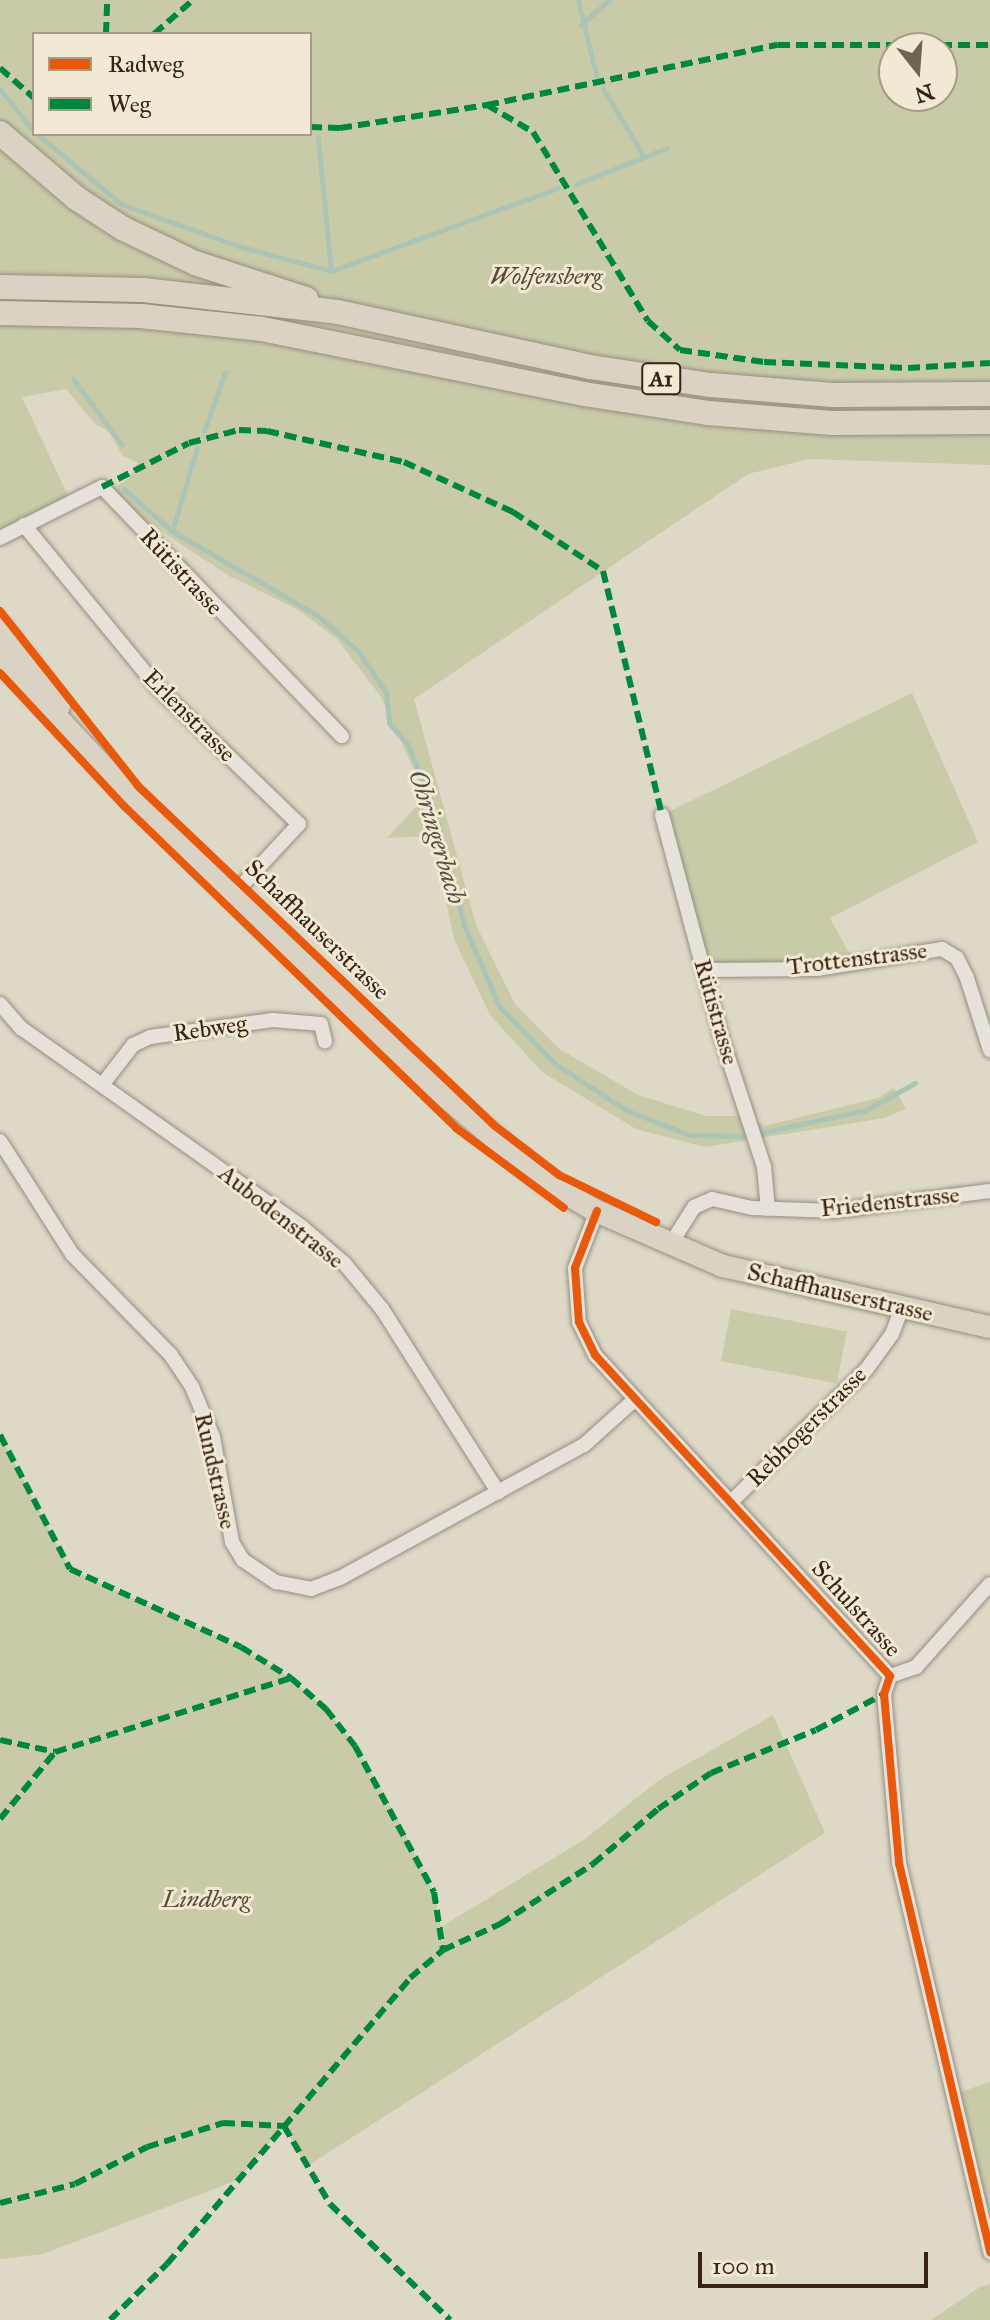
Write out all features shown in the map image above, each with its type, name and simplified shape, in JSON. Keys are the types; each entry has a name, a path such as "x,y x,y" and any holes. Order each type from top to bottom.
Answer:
{"highway":[{"name":"A1","path":"0,133 76,198 122,228 195,263 338,312"},
{"name":"A1","path":"0,287 143,290 338,312 590,367 711,385 833,395 990,394"},
{"name":"A1","path":"0,313 141,316 262,329 584,394 708,413 832,423 990,422"}],"main road":[{"name":"Schaffhauserstrasse","path":"0,628 104,768"},
{"name":"Schaffhauserstrasse","path":"0,657 104,768 233,895 484,1135 542,1179 597,1211 670,1245 752,1274 990,1327"}],"street":[{"name":"Rütistrasse","path":"0,538 102,487 342,736"},
{"name":"Erlenstrasse","path":"24,525 158,688 299,824 233,895"},
{"name":"Rütistrasse","path":"662,815 704,970 764,1167 768,1209"},
{"name":"Trottenstrasse","path":"704,970 817,969 942,949 957,958 967,978 990,1050"},
{"name":"Aubodenstrasse","path":"0,1004 21,1028 302,1227 344,1263 382,1309 498,1492"},
{"name":"Rebweg","path":"102,1085 133,1045 150,1037 273,1020 321,1024 325,1042"},
{"name":"Rundstrasse","path":"0,1141 72,1254 170,1354 192,1387 213,1437 232,1542 259,1574 311,1589 584,1445 633,1401"},
{"name":"Friedenstrasse","path":"670,1245 694,1207 712,1199 768,1209 871,1209 990,1191"},
{"name":"Schulstrasse","path":"597,1211 578,1250 579,1322 595,1355 633,1401 731,1502 890,1676 884,1694 899,1863 990,2252"},
{"name":"Rebhogerstrasse","path":"731,1502 866,1370 892,1334 902,1308"},
{"path":"890,1676 916,1667 990,1584"}],"green space":[{"name":"Wolfensberg","path":"0,0 990,0 990,465 809,459 748,474 414,699 476,925 515,1004 558,1048 638,1095 706,1116 748,1116 764,1126 878,1098 894,1088 906,1109 884,1118 705,1147 636,1129 542,1072 490,1015 454,939 432,836 387,838 426,796 381,697 337,639 297,609 231,577 141,518 111,489 126,481 138,463 123,456 109,432 94,423 66,389 22,397 69,498 0,532"},
{"path":"912,693 978,842 830,918 855,964 704,970 662,815"},
{"path":"731,1309 847,1332 837,1384 721,1361"},
{"name":"Lindberg","path":"0,1435 70,1569 241,1647 291,1678 326,1709 356,1746 396,1816 434,1892 441,1927 585,1839 659,1780 773,1715 825,1833 306,2167 284,2126 238,2180 43,2254 0,2259"},
{"path":"990,2082 990,2251 954,2094"},
{"path":"990,2284 990,2320 931,2320 980,2287"}],"waterway":[{"path":"578,0 596,75"},
{"path":"581,25 609,0"},
{"path":"0,89 32,129"},
{"path":"603,89 644,157"},
{"name":"Ohringerbach","path":"39,136 121,204 238,246 331,271 318,138"},
{"path":"576,184 667,148"},
{"path":"331,271 558,188"},
{"name":"Ohringerbach","path":"204,431 225,373"},
{"path":"73,379 122,445"},
{"name":"Ohringerbach","path":"197,448 172,531 317,615 358,651 386,692 389,723 408,745 435,811 464,925 499,1006 555,1064 628,1111 690,1135 743,1136"},
{"path":"124,489 172,531"},
{"name":"Ohringerbach","path":"761,1133 866,1110 915,1083"}],"marked path":[{"path":"106,32 107,0"},
{"path":"156,32 193,0"},
{"path":"312,127 340,128 487,105 778,45 990,45"},
{"path":"0,68 32,96"},
{"path":"487,105 533,132 648,321 680,350 764,362 908,368 990,363"},
{"path":"102,487 189,443 239,430 267,431 404,462 513,512 603,571 662,815"},
{"path":"0,1435 70,1569 241,1647 291,1678 326,1709 355,1746 434,1892 443,1950"},
{"path":"0,1819 55,1752 291,1678"},
{"path":"110,2320 167,2264 410,1978 443,1950 500,1924 593,1864 658,1809 711,1773 816,1730 884,1694"},
{"path":"0,1740 55,1752"},
{"path":"0,2203 75,2184 147,2147 223,2123 284,2126 330,2204 450,2320"}],"cycle path":[{"path":"0,611 138,786 495,1126 559,1175 656,1222"},
{"path":"0,673 124,806 456,1128 564,1208"},
{"path":"597,1211 575,1268 579,1322 595,1355 890,1676 884,1694 899,1863 990,2252"}]}
